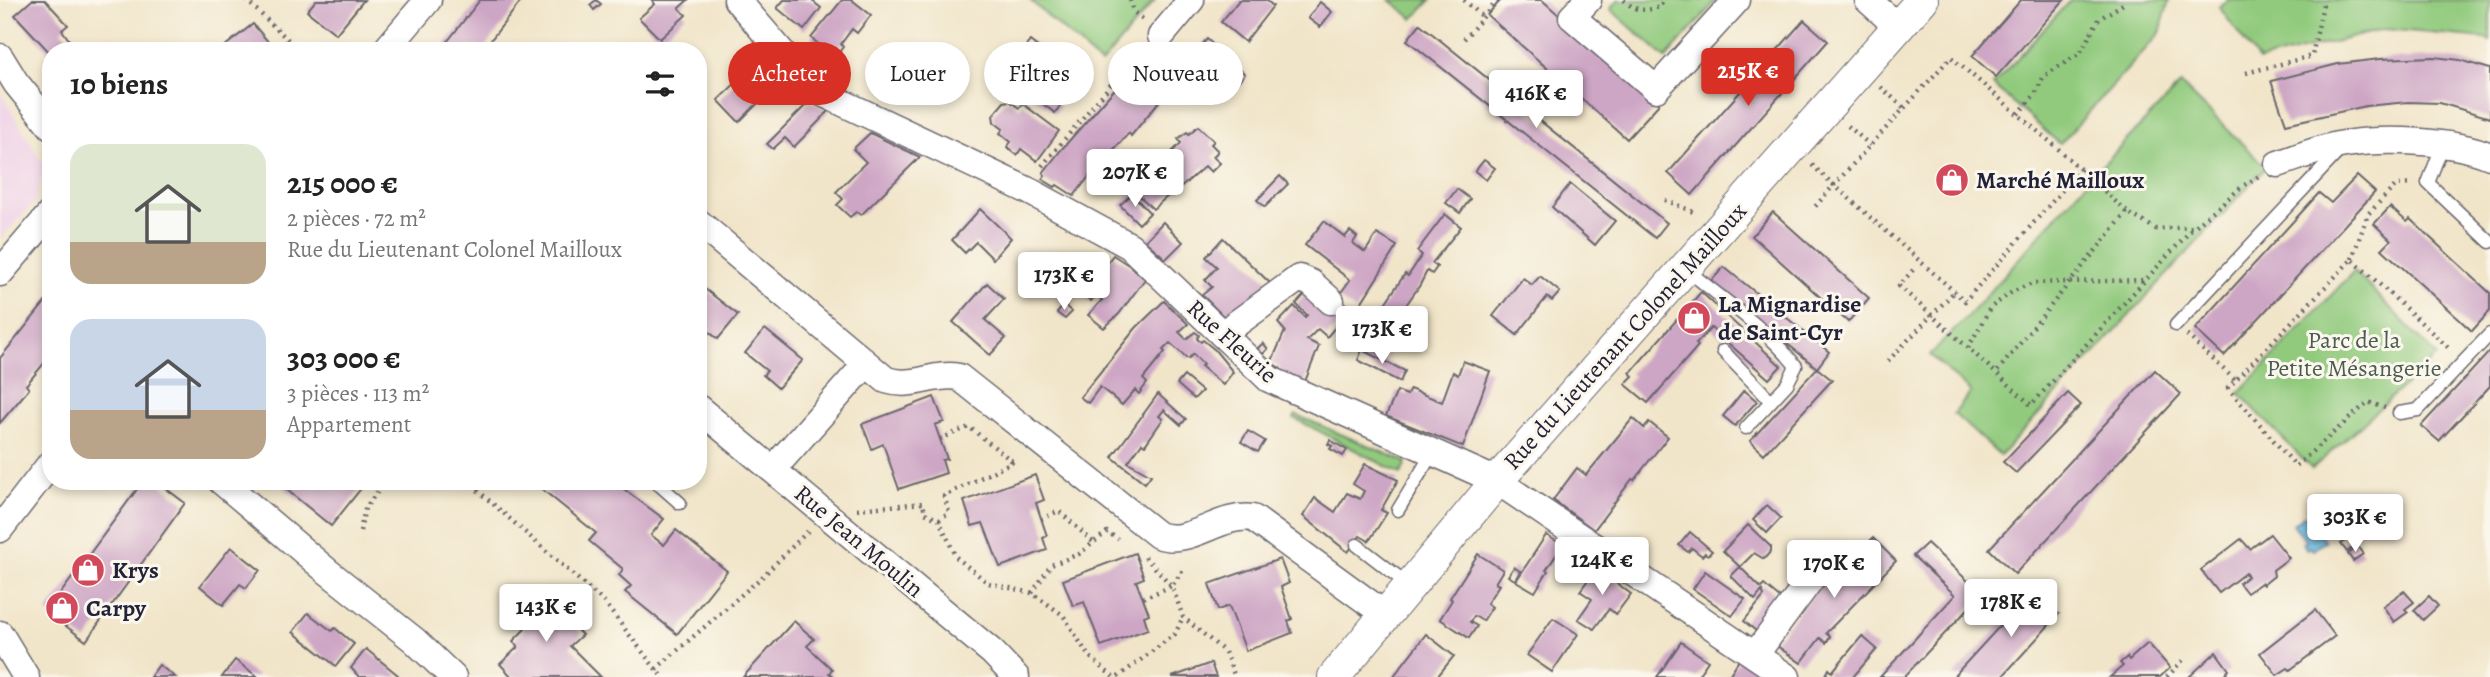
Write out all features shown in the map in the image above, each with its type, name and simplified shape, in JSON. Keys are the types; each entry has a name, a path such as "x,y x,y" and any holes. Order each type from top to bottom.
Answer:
{"street":[{"path":"393,42 428,0"},
{"name":"Rue Fleurie","path":"737,0 803,77 822,93 1029,191 1130,246 1269,379 1497,481 1787,677"},
{"path":"1160,36 1191,0"},
{"path":"1588,0 1573,17 1656,89 1737,0"},
{"path":"1868,0 1898,27"},
{"name":"Rue du Lieutenant Colonel Mailloux","path":"1334,677 1497,481 1922,0"},
{"path":"0,57 16,83 42,115"},
{"path":"2278,164 2346,144 2396,141 2443,144 2490,156"},
{"path":"0,273 42,224"},
{"path":"707,230 886,380 907,385 959,377 1158,535 1168,539 1180,538 1233,518 1252,518 1387,616"},
{"path":"1222,334 1299,278 1311,283 1331,301"},
{"path":"783,458 866,364"},
{"name":"Rue Jean Moulin","path":"707,415 992,652 1016,677"},
{"path":"0,529 42,475"},
{"path":"232,490 414,640 453,677"},
{"path":"1755,655 1825,560"},
{"path":"0,634 26,677"}],"lane":[{"path":"2176,325 2346,144"},
{"path":"2443,144 2428,183 2490,243"},
{"path":"1685,268 1759,328 1796,366 1787,384 1746,428"},
{"path":"2399,413 2418,410 2490,334"},
{"path":"1723,351 1770,401"},
{"path":"1398,510 1433,452"},
{"path":"665,490 680,503"},
{"path":"1357,545 1410,586"}],"path":[{"path":"246,0 290,42"},
{"path":"1464,0 1483,17"},
{"path":"1464,39 1498,0"},
{"path":"1624,0 1631,7 1644,11 1660,7 1663,0"},
{"path":"2018,114 2034,96 2044,76 2080,53 2099,19 2125,0"},
{"path":"2246,73 2312,56 2324,0"},
{"path":"1042,166 1151,37 1160,36"},
{"path":"1813,209 1951,57 2127,212 2156,229 2194,227"},
{"path":"1881,87 1904,108"},
{"path":"1847,125 1870,145"},
{"path":"1812,164 1965,301 2081,169"},
{"path":"1913,270 1899,286 2031,405 2194,227 2243,186 2278,164"},
{"path":"2399,413 2368,402 2296,466 2228,388 2352,259 2368,214 2396,185 2428,183"},
{"path":"1996,373 2127,212"},
{"path":"2352,259 2464,362"},
{"path":"1968,348 1990,308 2012,292 2032,283 2146,280"},
{"path":"1888,361 1954,292"},
{"path":"2176,325 2236,381"},
{"path":"939,520 949,512 944,496 1014,460 969,427 940,439"},
{"path":"360,531 365,508 379,490"},
{"path":"477,490 604,600 662,677"},
{"path":"848,509 923,503 925,513 939,520 956,557 988,583 1032,593 1063,615 1088,655 1116,677 1175,634 1183,617"},
{"path":"1041,519 1059,511 1094,542"},
{"path":"656,669 762,576 808,531"},
{"path":"1032,593 1051,565 1079,554 1107,533 1128,544"},
{"path":"1138,549 1172,586 1183,617 1226,652 1235,677"},
{"path":"1143,598 1172,586 1185,567"},
{"path":"2166,677 2184,659"}],"shaded area":[{"path":"0,91 42,162 42,178 35,202 0,239"}],"green space":[{"path":"1030,0 1155,0 1120,42 1108,42 1108,56 1101,64 1094,58 1094,42 1077,42"},
{"path":"1390,0 1431,0 1413,19"},
{"path":"1618,0 1717,0 1666,58 1610,9"},
{"path":"2070,0 2169,0 2160,33 2060,144 1993,85"},
{"path":"2228,0 2490,0 2490,41 2485,38 2385,29 2259,61 2219,7"},
{"path":"2181,84 2266,167 2000,456 1954,414 1971,392 1930,355 2094,174"},
{"name":"Parc de la Petite Mésangerie","path":"2354,271 2437,356 2312,469 2239,393"},
{"path":"1296,415 1406,462 1401,474 1294,418"}],"water":[{"path":"2305,515 2325,541 2313,550 2310,547 2307,549 2303,543 2306,541 2293,524"}],"building":[{"path":"32,0 45,0 68,25 62,30 71,42 42,42 42,44 15,15"},
{"path":"316,0 364,0 336,34 307,11"},
{"path":"480,0 522,0 489,42 447,42"},
{"path":"596,0 601,4 594,10 590,5"},
{"path":"652,0 688,0 679,8 686,15 660,39 639,18 655,4"},
{"path":"784,0 811,0 821,8 804,30 777,8"},
{"path":"842,0 852,0 871,15 857,33 852,29 842,42 816,42 811,38"},
{"path":"1239,0 1266,0 1273,6 1245,42 1221,22"},
{"path":"1501,0 1542,0 1659,104 1627,139 1487,15"},
{"path":"2021,0 2064,0 1996,77 1972,56"},
{"path":"1320,2 1332,12 1320,27 1308,18"},
{"path":"1804,20 1828,41 1692,195 1668,173"},
{"path":"253,24 268,42 230,42"},
{"path":"1420,24 1667,223 1655,238 1407,40"},
{"path":"2434,57 2460,60 2490,69 2490,118 2440,103 2408,102 2366,106 2286,124 2271,81 2338,64"},
{"path":"728,90 728,105 756,105 739,122 718,100"},
{"path":"1108,97 1108,105 1156,105 1131,136 1129,133 1074,196 1042,179 1045,175 1043,173"},
{"path":"806,105 818,105 829,111 794,147 785,138 773,149 767,144"},
{"path":"1001,105 1015,105 1019,108 1024,105 1059,131 1037,161 1021,149 1017,155 1007,147 1011,142 1000,133 1003,129 994,122 993,115"},
{"path":"1044,105 1059,105 1055,113"},
{"path":"1198,126 1214,141 1211,144 1218,151 1213,157 1220,163 1211,172 1205,166 1153,209 1135,192 1139,188 1131,178 1151,160 1157,167 1181,143 1178,139"},
{"path":"870,133 920,157 861,215 856,212 850,217 837,205 843,199 836,192 866,162 853,149"},
{"path":"1484,160 1495,168 1486,180 1475,171"},
{"path":"1280,176 1288,184 1265,207 1257,200"},
{"path":"2357,176 2375,192 2224,356 2195,329 2319,193 2331,203"},
{"path":"1570,184 1615,221 1595,245 1552,207"},
{"path":"1457,189 1470,199 1460,213 1446,203"},
{"path":"1132,194 1150,213 1139,224 1120,205"},
{"path":"2390,207 2407,222 2410,219 2490,293 2490,311 2472,331 2382,249 2391,240 2374,224"},
{"path":"980,209 1011,238 993,259 976,242 965,253 952,240"},
{"path":"1773,212 1869,298 1848,322 1752,236"},
{"path":"1445,214 1461,227 1432,263 1437,267 1432,274 1427,271 1381,341 1367,330 1405,274 1408,276 1422,255 1417,251"},
{"path":"1324,221 1345,237 1350,231 1357,237 1353,243 1365,252 1377,234 1397,246 1356,311 1337,298 1350,280 1305,245"},
{"path":"1163,222 1183,242 1166,259 1145,241"},
{"path":"1223,238 1272,285 1225,318 1202,295 1212,287 1205,280 1217,267 1206,257"},
{"path":"1113,255 1145,279 1119,314 1104,328 1088,315 1102,300 1096,295 1091,301 1083,295"},
{"path":"1724,267 1829,352 1817,368 1711,281"},
{"path":"1540,276 1560,292 1552,301 1547,297 1517,335 1493,316 1523,278 1532,285"},
{"path":"987,283 1004,299 985,320 1006,338 990,355 953,322"},
{"path":"707,291 738,315 718,339 707,330"},
{"path":"1701,292 1781,366 1769,379 1711,328 1648,403 1625,384 1633,376 1630,373"},
{"path":"1306,293 1343,318 1327,337 1318,329 1307,340 1319,346 1304,384 1278,373 1280,368 1271,363 1285,331 1278,323 1294,306 1305,317 1307,315 1296,304"},
{"path":"1164,301 1188,324 1179,332 1186,339 1195,332 1199,335 1197,339 1201,342 1203,340 1215,350 1233,372 1223,385 1201,366 1203,364 1193,354 1188,359 1170,343 1143,379 1147,383 1139,394 1135,390 1122,405 1100,387 1088,403 1080,397 1136,328"},
{"path":"1064,305 1072,312 1065,319 1057,313"},
{"path":"42,306 42,366 26,385 29,389 0,423 0,358"},
{"path":"765,329 803,360 778,388 763,375 767,371 745,353"},
{"path":"1263,343 1268,349 1263,354 1257,349"},
{"path":"1362,350 1405,371 1400,382 1358,360"},
{"path":"2490,351 2490,386 2439,441 2421,426"},
{"path":"1463,361 1490,371 1463,447 1386,416 1397,391 1407,395 1410,389 1442,402 1453,372 1458,375"},
{"path":"1817,368 1832,380 1764,454 1750,441"},
{"path":"2155,370 2181,394 2015,574 1989,549"},
{"path":"1184,376 1202,391 1194,399 1177,384"},
{"path":"1744,390 1757,401 1735,426 1723,416"},
{"path":"2068,393 2081,405 2016,473 2003,462"},
{"path":"1158,394 1186,419 1181,425 1164,410 1159,416 1163,419 1145,445 1142,443 1128,462 1151,475 1145,483 1112,457"},
{"path":"934,397 944,422 935,425 947,459 942,460 946,473 899,489 883,444 872,449 862,424"},
{"path":"1633,418 1644,428 1649,422 1668,437 1594,530 1553,500 1577,468 1586,475"},
{"path":"1248,431 1265,441 1258,452 1241,442"},
{"path":"1330,440 1347,450 1343,456 1330,449"},
{"path":"1365,464 1398,480 1381,510 1387,513 1369,541 1360,536 1348,552 1303,516 1315,498 1335,512 1347,493 1360,499 1364,491 1353,484"},
{"path":"1035,475 1044,500 1036,503 1047,536 1043,538 1047,550 1000,567 983,523 972,526 964,501"},
{"path":"136,490 168,490 185,503 86,641 47,612"},
{"path":"287,490 360,490 331,526"},
{"path":"543,490 625,490 664,519 651,535 664,545 676,530 727,571 677,634 625,592 631,586 619,575 623,569 589,541 596,533"},
{"path":"1767,505 1781,518 1767,533 1753,520"},
{"path":"1748,525 1771,547 1771,551 1764,559 1754,553 1740,567 1723,551"},
{"path":"1690,532 1712,551 1708,555 1705,553 1702,556 1692,548 1688,552 1679,545"},
{"path":"2270,534 2289,558 2273,570 2274,576 2247,593 2239,583 2248,576 2245,573 2219,593 2201,570 2241,539 2250,549"},
{"path":"1546,535 1563,545 1535,592 1516,581"},
{"path":"2350,537 2357,545 2347,552 2341,544"},
{"path":"1873,538 1896,561 1826,633 1830,637 1826,643 1820,638 1801,663 1773,643 1834,568 1839,572"},
{"path":"1927,543 1982,594 1904,677 1880,677 1955,595 1913,556"},
{"path":"231,547 260,570 246,588 240,584 223,605 200,586"},
{"path":"2358,547 2363,554 2353,561 2348,554"},
{"path":"1135,553 1144,578 1136,581 1149,614 1144,616 1148,629 1101,646 1084,602 1073,606 1063,580"},
{"path":"1478,554 1503,570 1495,583 1499,585 1487,603 1492,607 1483,621 1474,616 1470,622 1477,626 1469,638 1440,619"},
{"path":"1280,559 1289,583 1281,587 1292,619 1288,621 1292,633 1246,651 1229,606 1218,610 1209,584"},
{"path":"1598,566 1611,574 1608,577 1631,594 1616,614 1609,609 1594,629 1578,619 1592,599 1580,591"},
{"path":"1514,567 1520,571 1515,580 1508,576"},
{"path":"1740,567 1761,588 1764,585 1787,604 1761,635 1744,621 1764,596 1762,591 1755,600 1731,576"},
{"path":"1705,571 1745,599 1732,616 1693,589"},
{"path":"2033,590 2059,614 2002,677 1953,677"},
{"path":"540,591 582,635 570,646 601,677 512,677 500,664 518,647 513,641 525,629 513,616"},
{"path":"2404,591 2414,602 2405,609 2408,612 2394,622 2383,606"},
{"path":"2429,596 2438,606 2423,620 2414,610"},
{"path":"2315,610 2335,636 2290,670 2288,668 2277,675 2260,653"},
{"path":"308,613 332,631 335,628 354,644 336,666 293,632"},
{"path":"1553,618 1578,634 1552,672 1527,655"},
{"path":"794,621 814,639 807,646 832,669 829,673 834,677 743,677"},
{"path":"1426,634 1454,656 1437,677 1393,677"},
{"path":"1862,636 1877,649 1853,677 1825,677 1829,669 1832,672"},
{"path":"1681,642 1708,661 1697,677 1657,677"},
{"path":"2148,643 2170,668 2160,677 2110,677 2123,666 2120,663 2127,657 2129,660"},
{"path":"366,649 398,675 397,677 359,677 351,668"},
{"path":"2216,652 2229,670 2221,677 2189,677"},
{"path":"1741,657 1768,677 1728,677"},
{"path":"235,660 258,677 222,677"},
{"path":"1211,663 1216,677 1172,677"},
{"path":"159,665 175,677 150,677"}],"place":[{"name":"Marché Mailloux","path":"1952,180"},
{"name":"La Mignardise de Saint-Cyr","path":"1694,318"},
{"name":"Krys","path":"88,570"},
{"name":"Carpy","path":"62,608"}]}
